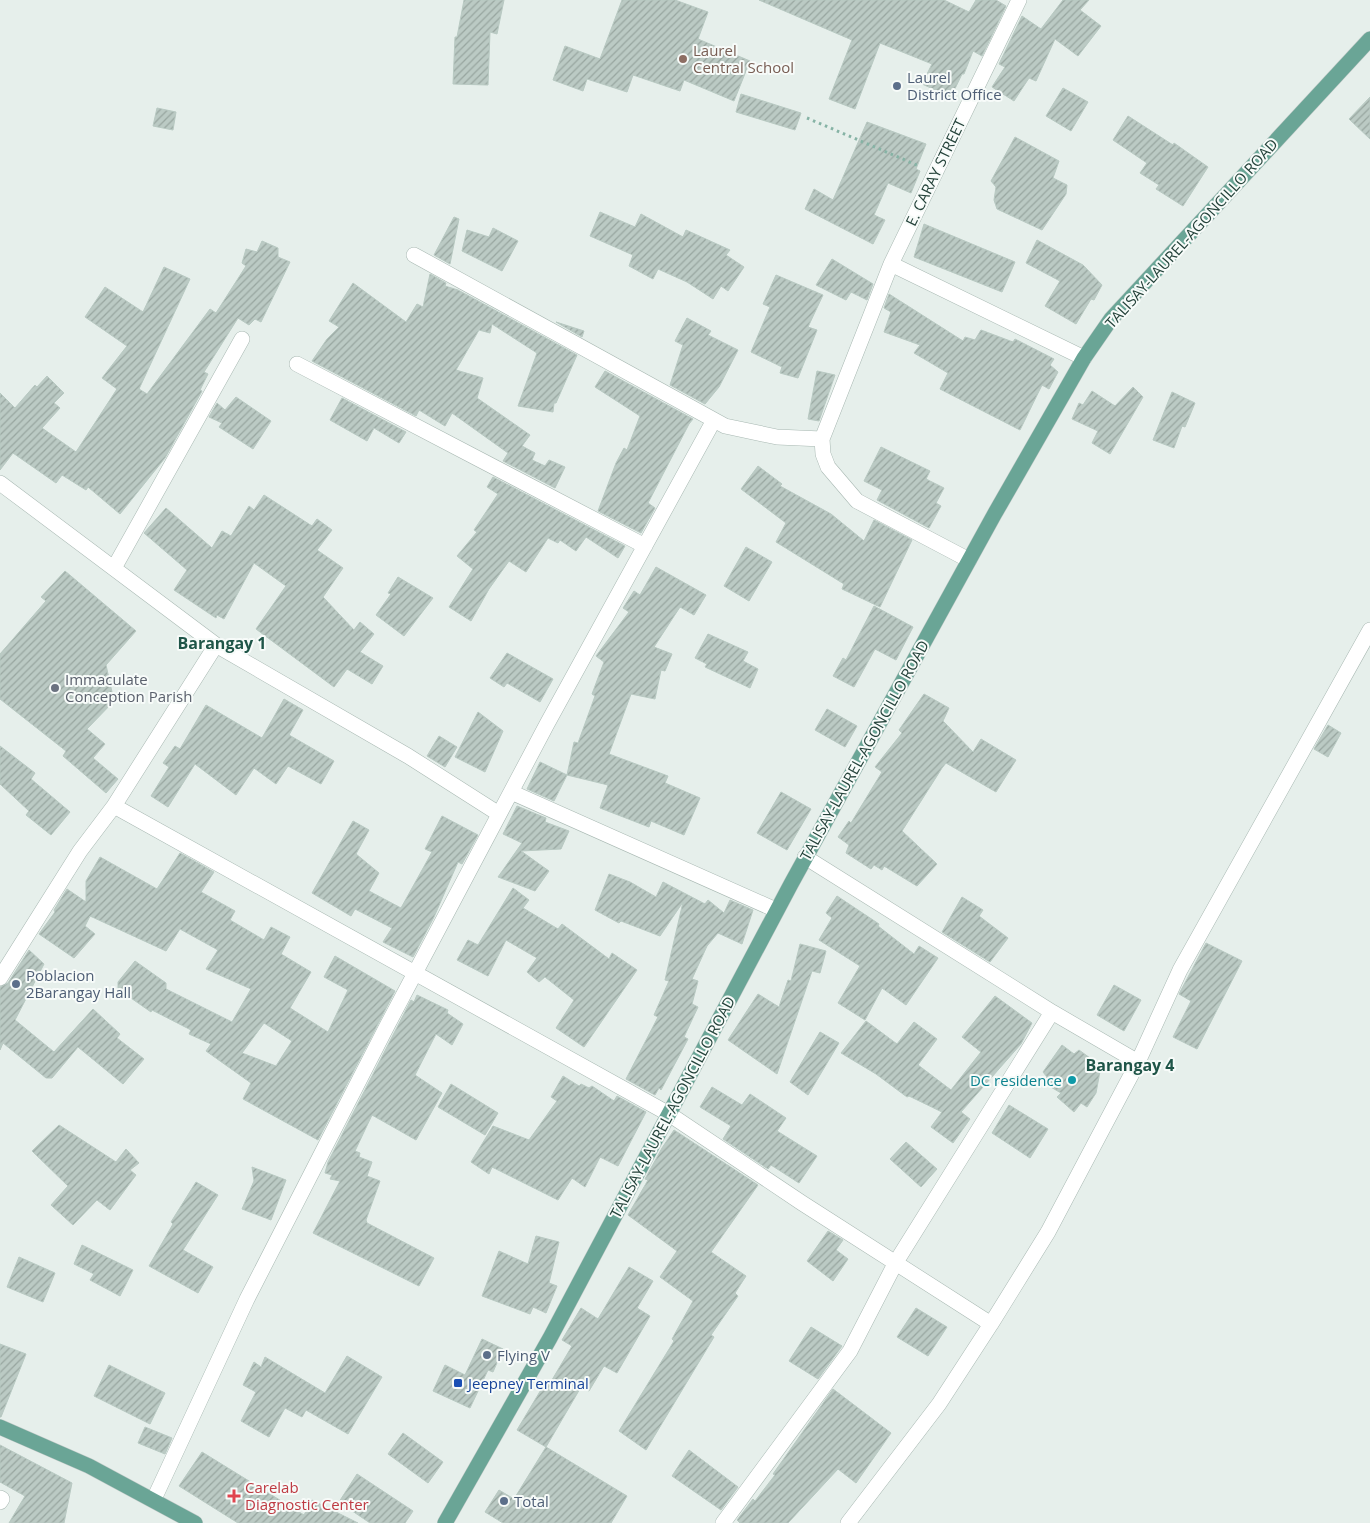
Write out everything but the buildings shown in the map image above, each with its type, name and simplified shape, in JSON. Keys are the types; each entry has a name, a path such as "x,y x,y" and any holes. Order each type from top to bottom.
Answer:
{"main road":[{"name":"TALISAY-LAUREL-AGONCILLO ROAD","path":"445,1523 550,1338 805,857 969,560 1084,358 1111,319 1370,39"},
{"path":"0,1427 39,1446 89,1466 154,1499 195,1523"}],"street":[{"name":"E. CARAY STREET","path":"822,439 890,264 1019,0"},
{"path":"414,255 725,426 776,437 822,439 823,454 828,466 857,500 969,560"},
{"path":"890,264 1084,358"},
{"path":"114,568 242,339"},
{"path":"297,364 645,546"},
{"path":"154,1499 247,1299 415,973 499,814 714,420"},
{"path":"0,483 216,645 408,756 499,814"},
{"path":"848,1523 939,1404 1048,1232 1138,1062 1180,970 1370,630"},
{"path":"0,978 80,851 114,806 216,645"},
{"path":"511,792 776,910"},
{"path":"114,806 669,1114 802,1204 991,1324"},
{"path":"805,857 1052,1012 1138,1062"},
{"path":"723,1523 850,1351 896,1262 1052,1012"},
{"path":"0,1498 2,1499 0,1502"}],"path":[{"path":"807,118 934,172"}],"place":[{"name":"Laurel Central School","path":"683,59"},
{"name":"Laurel District Office","path":"897,86"},
{"name":"Immaculate Conception Parish","path":"55,688"},
{"name":"Poblacion 2Barangay Hall","path":"16,984"},
{"name":"DC residence","path":"1072,1080"},
{"name":"Flying V","path":"487,1355"},
{"name":"Jeepney Terminal","path":"458,1383"},
{"name":"Carelab Diagnostic Center","path":"234,1496"},
{"name":"Total","path":"504,1501"}],"district":[{"name":"Barangay 1","path":"222,643"},
{"name":"Barangay 4","path":"1130,1065"}]}
